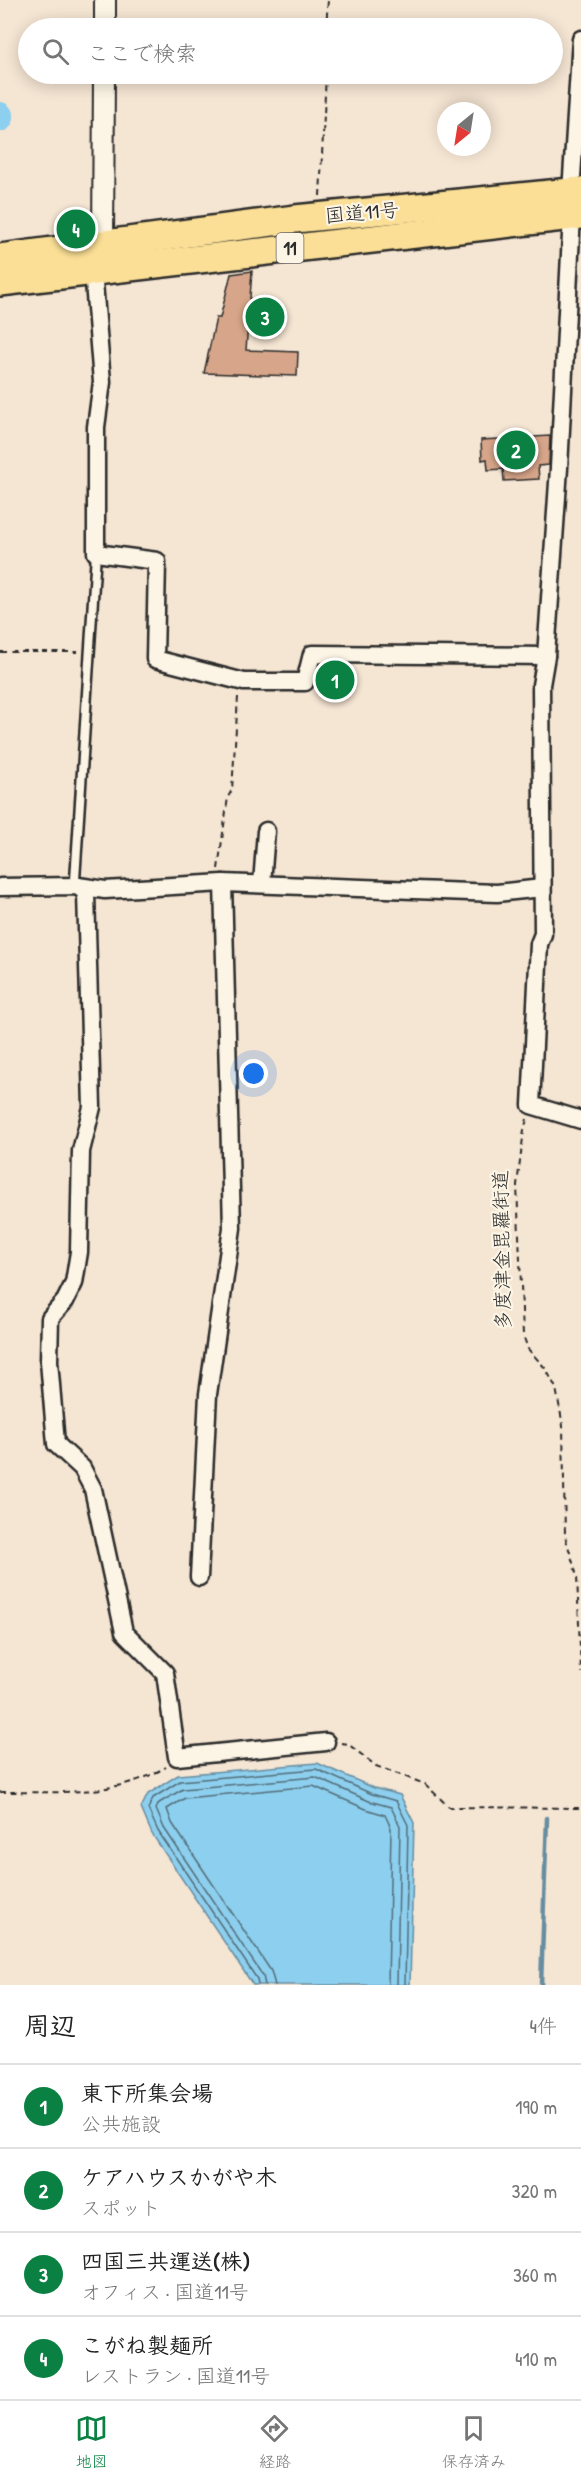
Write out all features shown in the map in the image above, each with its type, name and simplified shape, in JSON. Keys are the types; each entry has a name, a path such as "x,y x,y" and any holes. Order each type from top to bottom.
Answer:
{"highway":[{"name":"国道11号","path":"0,258 319,216 576,203"},
{"name":"国道11号","path":"0,282 576,203"}],"street":[{"path":"105,0 105,18"},
{"path":"581,39 576,203 560,468 546,656 541,685 543,934 539,944 531,1105 581,1120"},
{"path":"104,84 103,244 93,270 102,382 96,427 96,553 157,561 155,659 239,681 304,682 312,654 546,656"},
{"path":"262,884 266,831"},
{"path":"0,887 76,884 105,890 262,884 497,893 542,888"},
{"path":"76,884 86,894 92,1107 81,1151 79,1252 74,1283 65,1301 50,1318 49,1361 56,1444 82,1468 93,1489 124,1632 165,1673 177,1757 326,1742"},
{"path":"199,1576 208,1394 232,1228 220,884"}],"lane":[{"path":"76,884 96,553"}],"path":[{"path":"327,18 328,0"},
{"path":"319,216 326,84"},
{"path":"0,652 89,652"},
{"path":"220,884 228,797 232,790 239,681"},
{"name":"多度津金毘羅街道","path":"531,1105 524,1130 517,1185 523,1335 528,1349 546,1369 556,1388 563,1426 565,1536 577,1576 581,1673"},
{"path":"326,1742 348,1744 376,1766 425,1784 449,1808 581,1808"},
{"path":"0,1792 96,1791 149,1777 177,1757"}],"water":[{"path":"317,1763 374,1788 400,1795 414,1823 410,1985 253,1985 152,1834 141,1808 148,1794 178,1775"}],"building":[{"path":"252,271 246,350 298,352 297,376 204,373 216,318 220,318 231,274"},
{"path":"550,436 549,465 538,466 539,479 504,481 503,469 488,470 487,459 482,460 481,440"},
{"path":"328,665 345,665 345,698 331,698 331,692 327,692"}],"waterway":[{"path":"541,1985 547,1818"}],"place":[{"name":"こがね製麺所","path":"76,229"},
{"name":"四国三共運送(株)","path":"265,317"},
{"name":"ケアハウスかがや木","path":"516,450"},
{"name":"東下所集会場","path":"335,680"}]}
